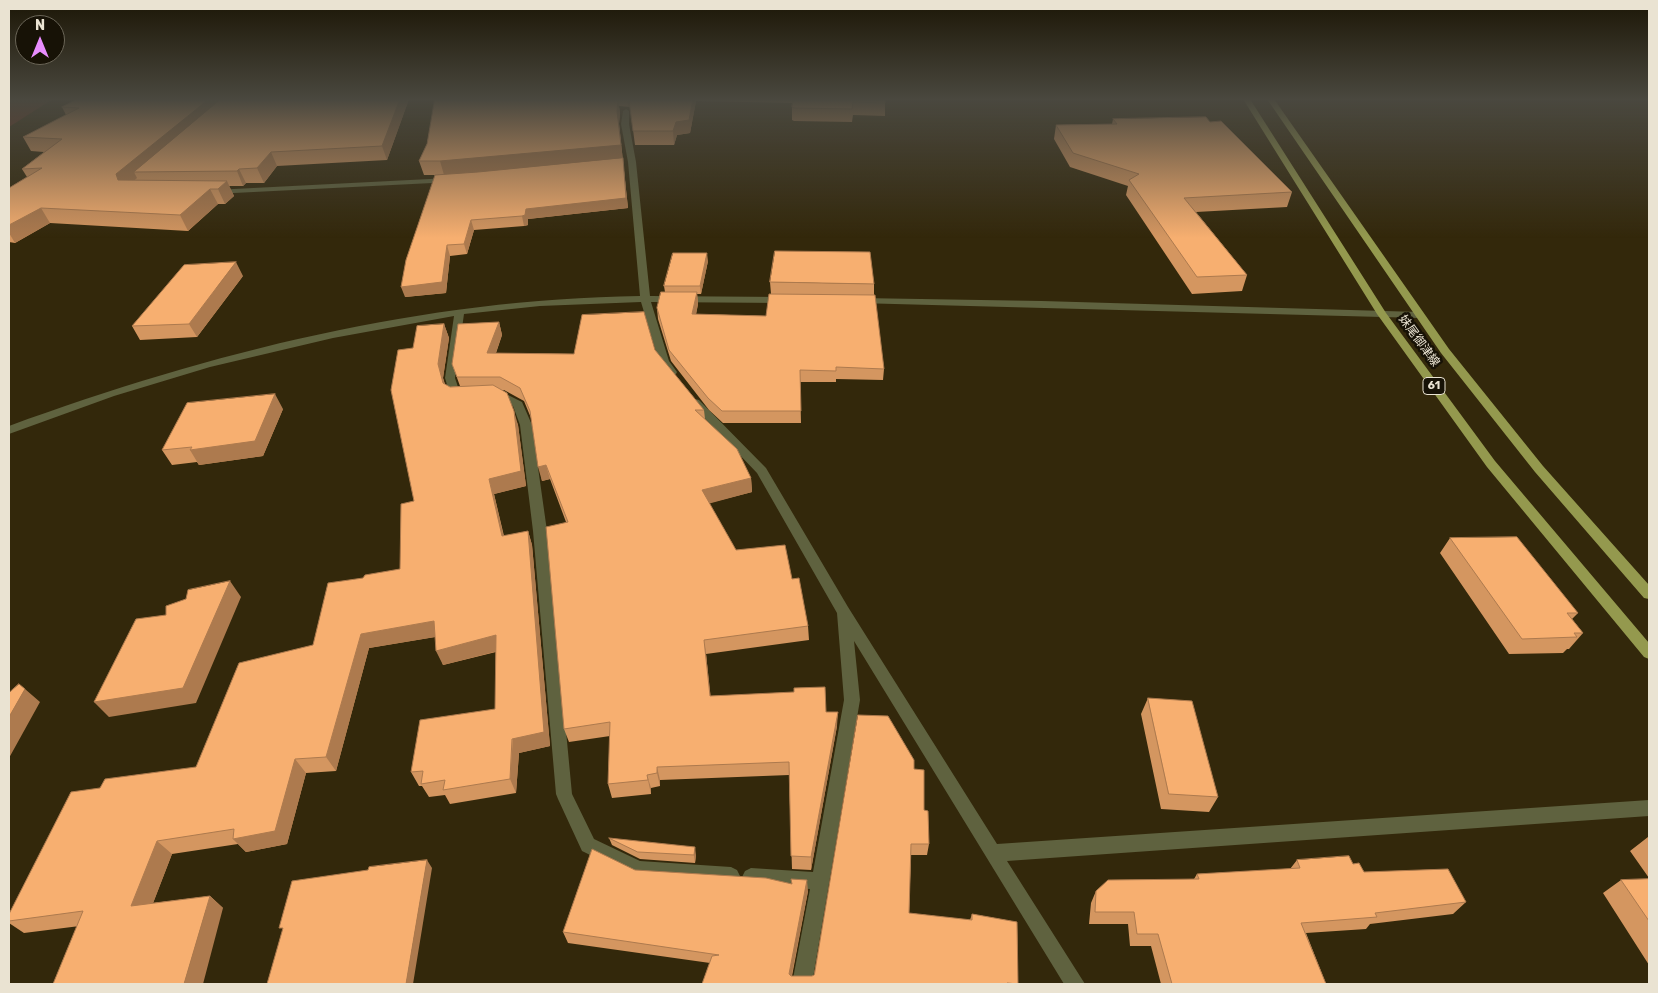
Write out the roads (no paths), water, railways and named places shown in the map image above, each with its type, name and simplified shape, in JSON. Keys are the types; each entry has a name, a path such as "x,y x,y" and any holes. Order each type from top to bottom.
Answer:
{"main road":[{"name":"妹尾御津線","path":"1275,145 1382,314 1491,464 1649,653"},
{"name":"妹尾御津線","path":"1302,145 1444,351 1539,469 1649,594"}],"street":[{"path":"626,145 645,298 664,362 704,413 762,470 844,611 992,853 1075,984"},
{"path":"208,192 461,179"},
{"path":"9,430 126,388 241,356 328,336 459,312 558,302 645,298 794,300"},
{"path":"854,301 1042,304 1419,315"},
{"path":"459,312 450,378 455,396 500,394 518,404 526,425 540,531 564,794 588,845 639,870 821,881"},
{"path":"802,984 852,700 844,611"},
{"path":"992,853 1649,808"}]}
